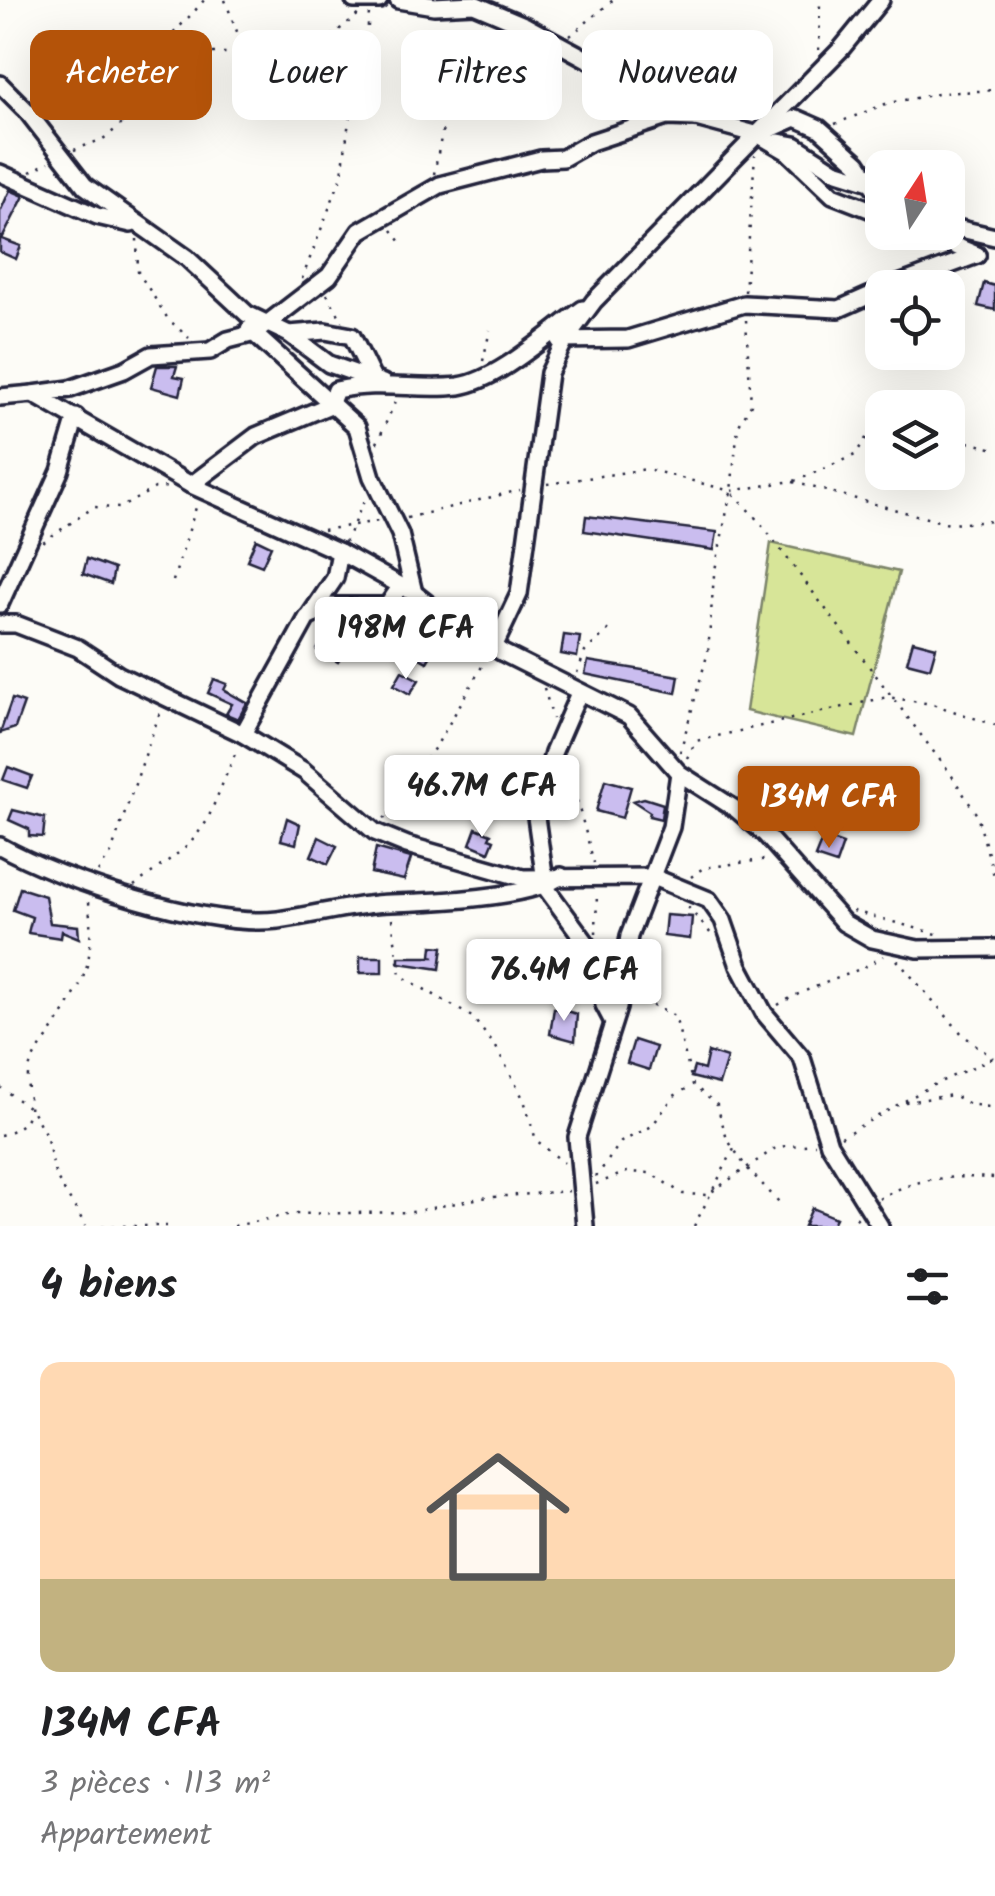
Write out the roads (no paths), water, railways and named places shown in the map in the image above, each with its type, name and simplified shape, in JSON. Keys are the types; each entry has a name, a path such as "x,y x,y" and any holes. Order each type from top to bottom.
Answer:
{"street":[{"path":"354,0 379,0"},
{"path":"398,0 434,6 474,4 582,55"},
{"path":"494,647 519,594 549,374 565,340 594,301 761,136 881,0"},
{"path":"0,84 26,110 85,186 188,258 221,289 235,313 262,329 324,393 330,405 357,427 372,477 400,534 408,590"},
{"path":"761,136 796,118 819,128 865,174"},
{"path":"0,397 88,383 150,355 199,352 262,329 329,276 345,248 379,220 440,185 563,158 591,142 658,120"},
{"path":"703,120 795,145 835,171 865,180"},
{"path":"761,136 788,152 834,194 865,207"},
{"path":"4,174 97,216 136,224"},
{"path":"965,230 995,237"},
{"path":"935,270 977,254 965,249"},
{"path":"522,351 552,339 628,340 744,304 839,309 865,298"},
{"path":"197,487 256,436 330,405 336,390 378,381 460,386 493,374 594,301"},
{"path":"262,329 352,336 378,381"},
{"path":"289,334 330,364 378,381"},
{"path":"33,394 197,487 340,552 408,590 447,620 494,647 629,716 679,773 737,810 789,860 844,923 872,939 918,949 995,948"},
{"path":"0,604 60,471 76,416"},
{"path":"243,734 307,618 335,578 340,552"},
{"path":"307,618 330,606 387,606 408,590"},
{"path":"0,624 16,624 78,648 164,698 243,734 304,770 375,832 523,878 551,880"},
{"path":"575,691 536,816 551,880 593,952 604,1006 613,1022"},
{"path":"584,1226 577,1136 613,1022 629,936 666,882 679,773"},
{"path":"0,846 88,888 125,893 168,906 276,920 329,908 445,904 551,880 597,876 666,882 709,900 723,920 739,966 764,1014 802,1058 829,1144 880,1226"},
{"path":"568,1226 580,1198"}]}
